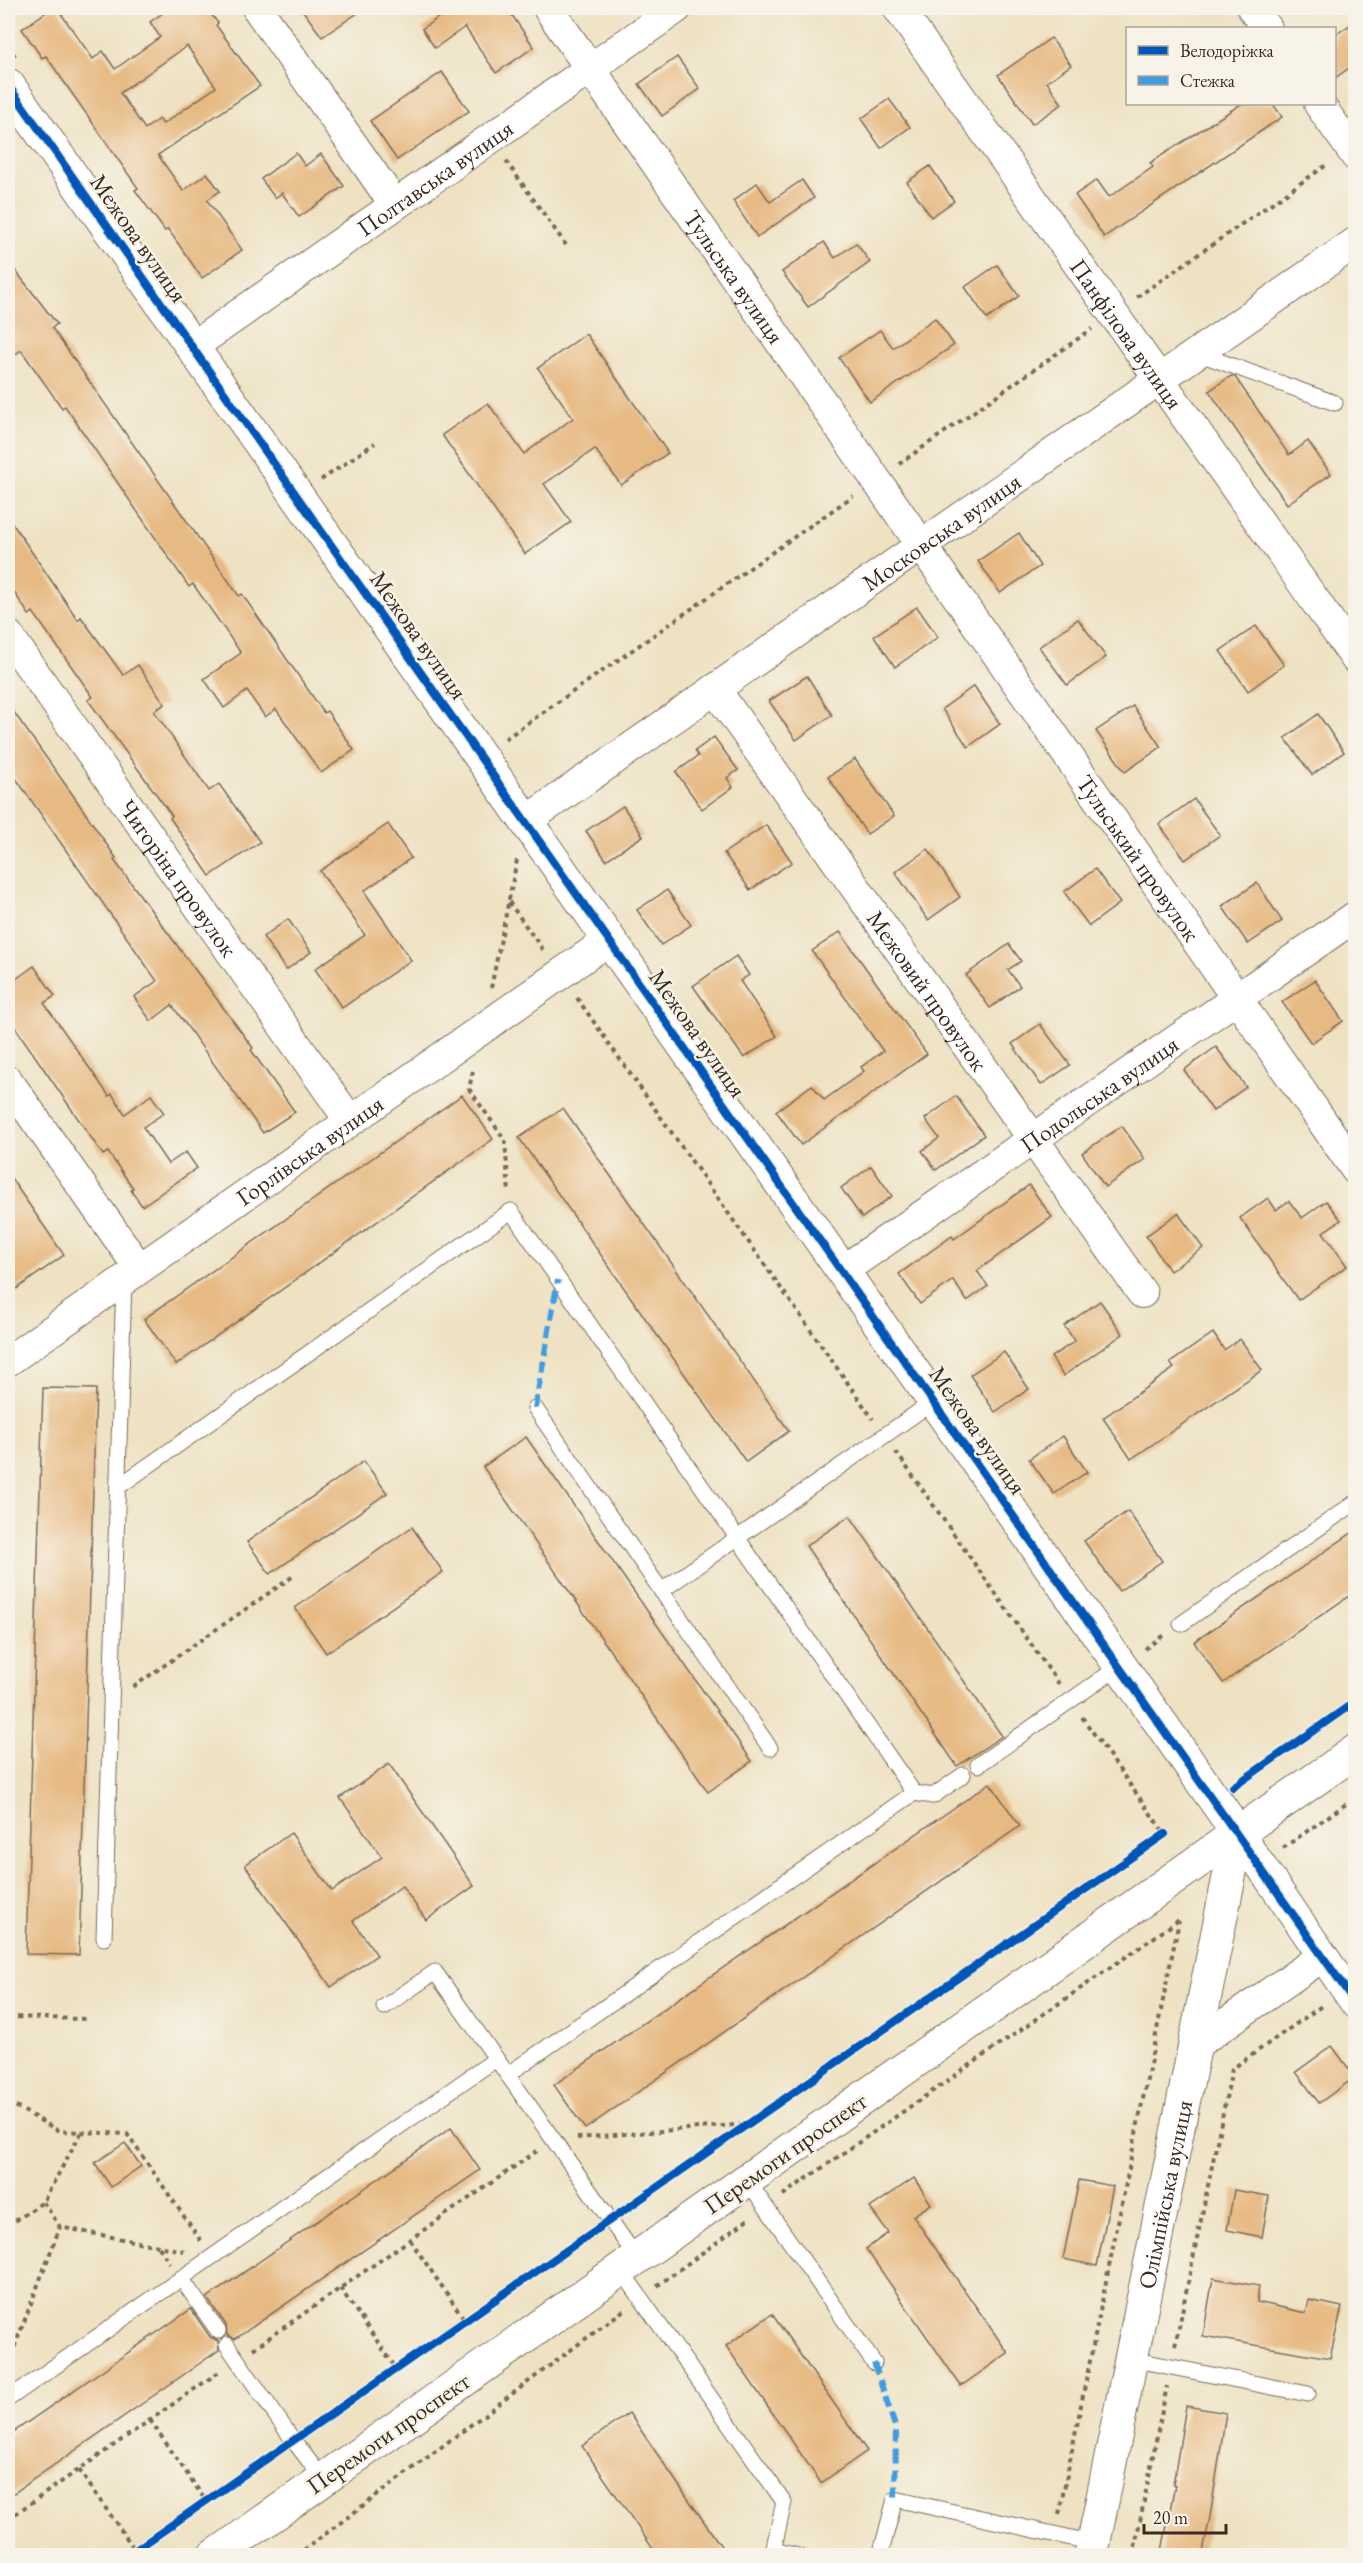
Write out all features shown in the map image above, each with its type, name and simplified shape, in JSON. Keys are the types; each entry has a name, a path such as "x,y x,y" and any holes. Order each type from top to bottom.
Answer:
{"street":[{"path":"257,8 395,205"},
{"name":"Тульська вулиця","path":"548,8 921,545"},
{"name":"Полтавська вулиця","path":"192,347 677,8"},
{"name":"Панфілова вулиця","path":"898,8 1356,659"},
{"path":"1252,8 1266,27"},
{"name":"Межова вулиця","path":"8,85 934,1401 1129,1660 1238,1833 1351,1997"},
{"path":"1320,105 1353,152"},
{"name":"Московська вулиця","path":"526,821 1356,242"},
{"name":"Тульський провулок","path":"921,545 1356,1170"},
{"name":"Чигоріна провулок","path":"8,635 350,1121"},
{"name":"Межовий провулок","path":"715,688 1142,1293"},
{"name":"Подольська вулиця","path":"842,1271 1356,916"},
{"name":"Горлівська вулиця","path":"8,1360 609,940"},
{"path":"8,1081 132,1274"},
{"name":"Перемоги проспект","path":"215,2556 1356,1751"},
{"name":"Олімпійська вулиця","path":"1093,2549 1238,1833"},
{"path":"1195,2044 1323,1956"}],"lane":[{"path":"1196,353 1335,403"},
{"path":"118,1486 511,1212 914,1793"},
{"path":"104,1938 118,1486 132,1274"},
{"path":"661,1591 934,1401"},
{"path":"535,1408 770,1748"},
{"path":"1181,1624 1356,1502"},
{"path":"978,1765 1129,1660"},
{"path":"507,2075 914,1793 933,1796 963,1775"},
{"path":"384,2007 435,1972 553,2140 629,2264 640,2298 784,2502 773,2553 798,2556"},
{"path":"8,2399 496,2059"},
{"path":"747,2180 874,2363"},
{"path":"181,2278 218,2331"},
{"path":"227,2345 323,2479"},
{"path":"1131,2359 1308,2394"},
{"path":"880,2556 895,2499 1055,2534 1093,2549"}],"path":[{"path":"491,138 566,245"},
{"path":"498,743 1113,314 1353,152"},
{"path":"316,484 375,443"},
{"path":"511,1212 505,1140 469,1089 526,821"},
{"path":"509,902 1165,1834 1157,1839"},
{"path":"111,1702 295,1575"},
{"path":"1129,1660 1181,1624"},
{"path":"1278,1851 1356,1797"},
{"path":"296,2556 640,2298 766,2207 1179,1920 1055,2534"},
{"path":"1133,2556 1232,2069 1351,1997"},
{"path":"8,2017 85,2019"},
{"path":"8,2102 58,2131 127,2134 212,2257"},
{"path":"729,2137 757,2118"},
{"path":"8,2519 553,2140 747,2124"},
{"path":"8,2226 43,2202 82,2132"},
{"path":"43,2202 60,2227 212,2257"},
{"path":"8,2364 60,2227"},
{"path":"410,2240 465,2320"},
{"path":"340,2288 396,2368"},
{"path":"457,2326 475,2313"},
{"path":"387,2374 405,2362"},
{"path":"150,2420 206,2501"},
{"path":"79,2470 135,2550"},
{"path":"197,2507 215,2494"},
{"path":"127,2556 144,2544"}],"building":[{"path":"52,8 57,8 93,59 103,51 115,69 160,37 150,22 170,8 206,8 260,86 158,155 183,191 207,173 220,191 207,200 242,250 202,278 168,229 165,231 135,190 138,188 46,56 42,58 22,29","holes":["187,46 216,87 163,124 159,119 145,129 120,93"]},
{"path":"301,8 365,8 322,37"},
{"path":"452,8 507,8 534,47 496,73 465,27 435,48 422,29"},
{"path":"1356,21 1356,63 1336,77 1336,34"},
{"path":"1051,38 1071,65 1047,82 1062,104 1032,124 998,75"},
{"path":"677,57 700,89 662,116 639,84"},
{"path":"442,72 469,111 397,160 370,121"},
{"path":"889,99 910,127 881,148 861,119"},
{"path":"1239,105 1274,105 1282,117 1104,237 1075,195 1097,180 1109,197 1153,167 1150,163"},
{"path":"296,153 305,166 321,154 344,186 299,217 282,193 275,198 261,179"},
{"path":"930,166 954,201 931,217 907,182"},
{"path":"802,180 814,198 757,237 733,201 757,183 770,202"},
{"path":"824,242 835,258 856,243 870,262 808,307 782,272"},
{"path":"8,261 57,324 52,328 239,596 242,594 324,713 327,711 354,750 321,773 276,709 265,717 247,691 224,708 204,679 241,653 193,584 189,587 65,406 62,408 21,350 8,360"},
{"path":"997,265 1019,296 987,319 965,287"},
{"path":"935,318 954,345 870,402 839,358 880,330 893,348"},
{"path":"586,334 668,453 621,485 595,449 544,484 571,522 525,554 442,435 488,403 524,454 573,418 538,368"},
{"path":"1231,376 1235,377 1289,455 1308,441 1331,474 1287,504 1209,391"},
{"path":"8,517 78,620 81,617 123,675 138,665 165,704 154,711 209,791 219,784 260,842 210,876 170,818 172,816 88,700 93,697 33,612 29,615 8,583"},
{"path":"1019,533 1040,566 1000,593 978,561"},
{"path":"917,607 938,637 895,667 874,636"},
{"path":"1078,619 1106,657 1067,685 1039,647"},
{"path":"1256,626 1284,665 1248,691 1220,651"},
{"path":"807,676 832,715 796,740 769,701"},
{"path":"974,686 1000,724 968,747 942,709"},
{"path":"8,704 116,858 114,860 253,1048 251,1050 295,1112 263,1133 172,1005 151,1021 134,997 157,981 8,767"},
{"path":"1133,706 1161,747 1125,772 1096,731"},
{"path":"1318,714 1344,752 1312,775 1285,738"},
{"path":"714,737 738,770 727,778 733,787 702,809 676,772 698,756 695,751"},
{"path":"855,759 894,816 867,834 828,777"},
{"path":"1194,799 1220,835 1185,860 1159,824"},
{"path":"623,806 643,836 606,860 586,831"},
{"path":"388,824 411,858 364,891 411,960 342,1008 315,969 365,935 320,871"},
{"path":"766,825 792,862 750,890 724,853"},
{"path":"928,849 960,897 928,920 895,872"},
{"path":"1095,869 1120,903 1089,926 1064,892"},
{"path":"1257,883 1282,921 1248,944 1222,906"},
{"path":"667,890 691,925 661,945 637,910"},
{"path":"288,919 311,952 286,970 263,937"},
{"path":"840,932 927,1054 801,1145 776,1111 812,1085 824,1100 864,1071 861,1067 883,1051 812,951"},
{"path":"1009,944 1021,961 1008,970 1020,986 990,1008 966,975"},
{"path":"736,956 749,975 740,981 777,1036 744,1058 693,986"},
{"path":"34,966 55,996 44,1003 109,1096 112,1094 125,1114 151,1095 164,1113 143,1127 168,1164 186,1152 197,1168 142,1206 131,1190 133,1188 108,1152 103,1155 8,1017 8,985"},
{"path":"1315,980 1343,1021 1311,1043 1282,1002"},
{"path":"1040,1024 1070,1065 1041,1085 1012,1044"},
{"path":"1216,1047 1246,1087 1213,1111 1184,1070"},
{"path":"462,1095 493,1139 176,1365 144,1319"},
{"path":"956,1096 984,1135 936,1170 922,1151 939,1138 925,1119"},
{"path":"563,1108 789,1431 746,1462 519,1138"},
{"path":"1122,1126 1145,1159 1105,1187 1082,1153"},
{"path":"871,1166 892,1196 862,1218 841,1188"},
{"path":"8,1174 64,1255 8,1295"},
{"path":"1029,1185 1052,1217 977,1271 988,1286 967,1301 953,1280 920,1304 899,1274 952,1236 954,1239"},
{"path":"1268,1198 1276,1210 1289,1201 1302,1218 1326,1201 1341,1220 1323,1232 1347,1266 1298,1300 1240,1218"},
{"path":"1178,1213 1203,1248 1170,1271 1146,1236"},
{"path":"1100,1301 1123,1334 1063,1376 1051,1357 1075,1341 1064,1326"},
{"path":"1213,1333 1224,1350 1240,1339 1262,1370 1131,1459 1103,1418 1174,1368 1170,1363"},
{"path":"1004,1352 1029,1389 995,1412 970,1375"},
{"path":"43,1388 96,1389 79,1955 26,1954"},
{"path":"1063,1436 1087,1472 1054,1494 1029,1459"},
{"path":"526,1437 752,1761 708,1792 483,1467"},
{"path":"364,1461 387,1493 270,1574 247,1542"},
{"path":"1128,1511 1162,1561 1119,1591 1084,1541"},
{"path":"850,1516 1002,1736 957,1766 806,1546"},
{"path":"412,1527 443,1572 326,1653 295,1608"},
{"path":"1356,1530 1356,1591 1223,1683 1194,1642"},
{"path":"389,1764 474,1886 426,1920 402,1886 353,1921 377,1955 331,1987 245,1865 291,1833 332,1891 382,1857 340,1798"},
{"path":"990,1783 1020,1826 585,2129 554,2085"},
{"path":"1332,2046 1355,2077 1319,2103 1296,2072"},
{"path":"451,2128 480,2170 235,2339 227,2335 226,2325 207,2298"},
{"path":"125,2143 141,2166 111,2187 95,2163"},
{"path":"914,2178 931,2204 913,2216 1008,2353 961,2386 866,2249 888,2233 870,2208"},
{"path":"1079,2180 1113,2186 1097,2266 1063,2259"},
{"path":"1234,2190 1269,2196 1262,2237 1227,2230"},
{"path":"1213,2278 1259,2286 1257,2302 1306,2313 1309,2300 1342,2307 1330,2358 1203,2336"},
{"path":"191,2309 210,2337 218,2341 219,2350 8,2497 8,2436"},
{"path":"772,2314 867,2451 821,2483 726,2346"},
{"path":"1186,2406 1226,2413 1210,2517 1202,2556 1161,2556 1175,2485 1173,2485"},
{"path":"629,2413 728,2556 658,2556 582,2446"}],"marked path":[{"path":"535,1408 558,1280"},
{"path":"874,2363 896,2429 895,2499"}],"cycle path":[{"path":"8,85 1356,2004"},
{"path":"1233,1787 1356,1701"},
{"path":"127,2556 1165,1834"}]}
